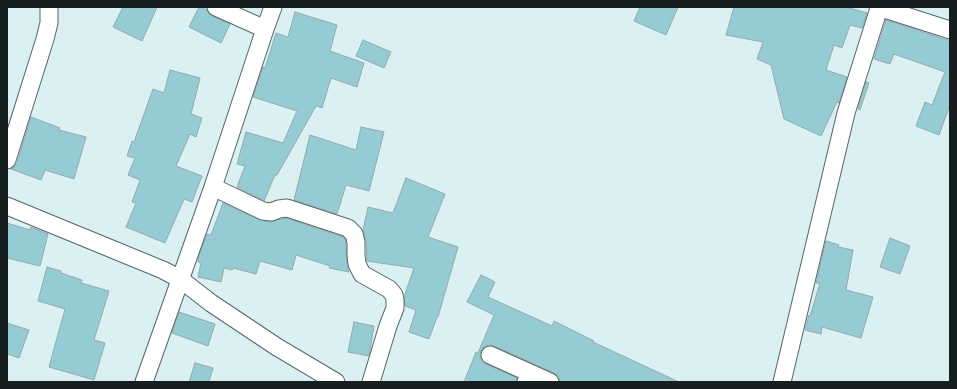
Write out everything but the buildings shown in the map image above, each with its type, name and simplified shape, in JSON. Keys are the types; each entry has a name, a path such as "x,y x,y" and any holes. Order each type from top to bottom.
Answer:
{"street":[{"path":"7,160 45,39 49,23 49,7"},
{"path":"216,7 265,29"},
{"path":"144,382 213,187 273,7"},
{"path":"782,382 846,113 878,7 950,30"},
{"path":"213,187 263,211 271,212 287,208 348,228 354,234 357,264 362,274 389,289 394,294 395,300 395,308 371,382"},
{"path":"7,206 164,270 180,279 211,303 277,347 336,382"},
{"path":"490,355 528,378 550,382"}]}
